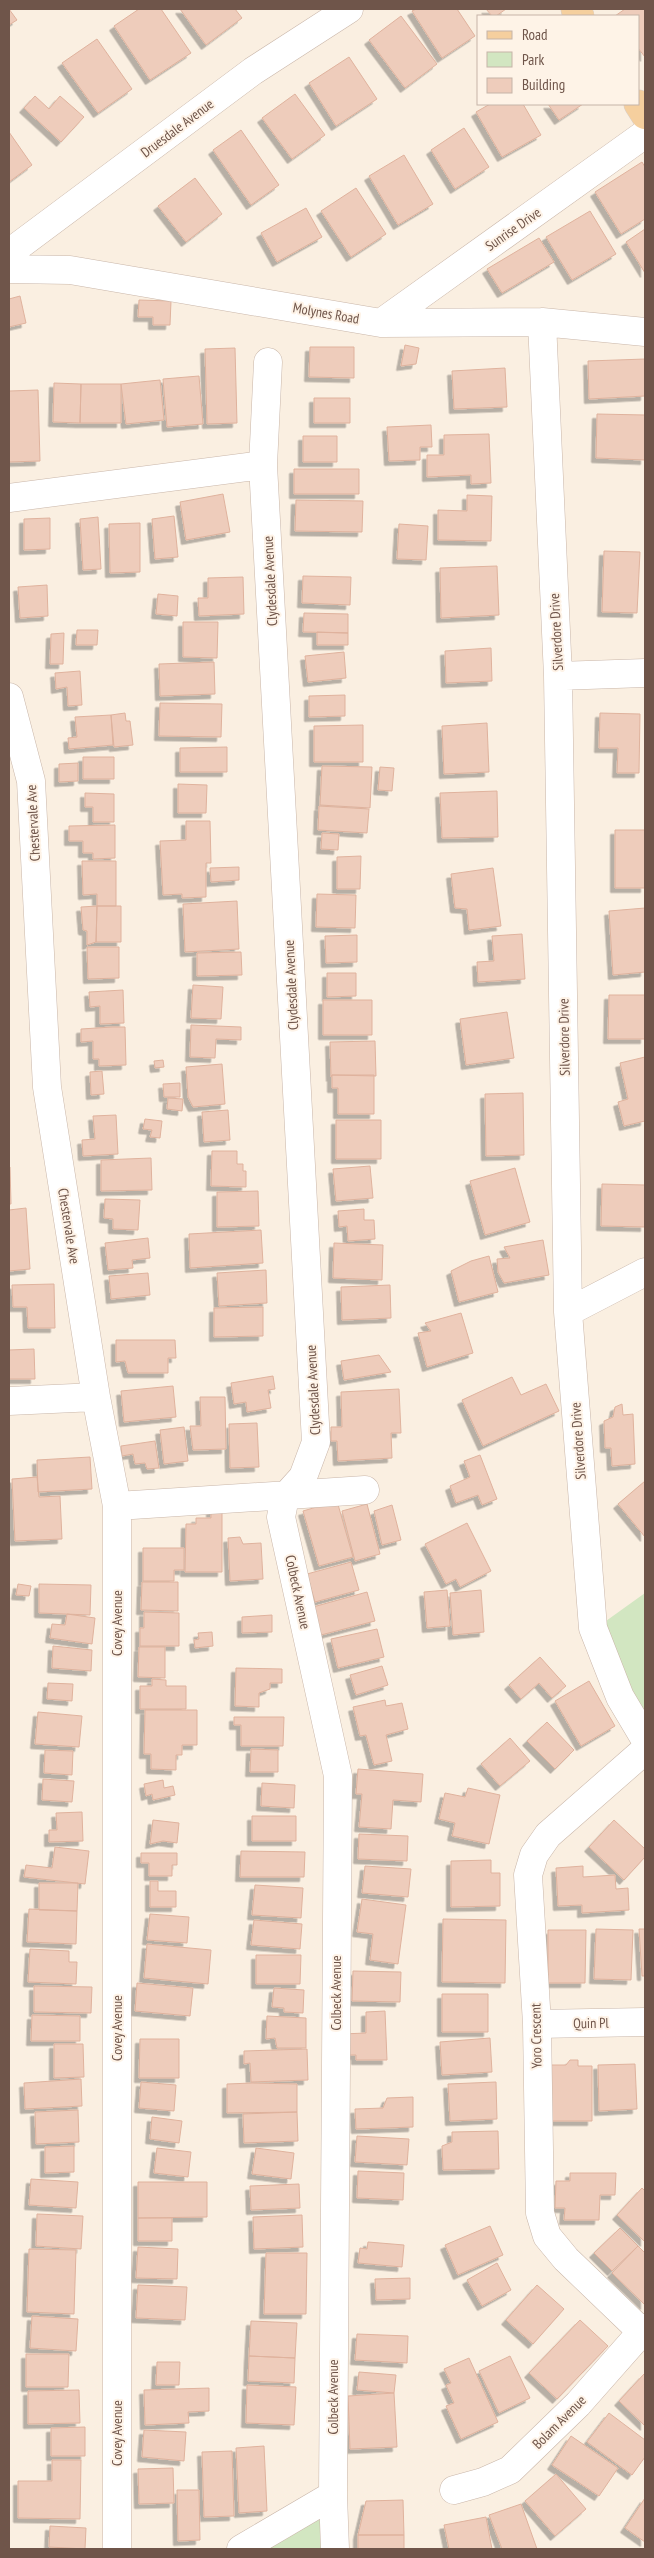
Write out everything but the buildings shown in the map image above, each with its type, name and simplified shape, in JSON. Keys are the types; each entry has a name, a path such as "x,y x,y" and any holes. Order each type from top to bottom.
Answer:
{"street":[{"name":"Druesdale Avenue","path":"9,252 253,71 349,9"},
{"name":"Sunrise Drive","path":"381,323 645,134"},
{"name":"Molynes Road","path":"9,269 70,270 381,323 542,322 645,332"},
{"name":"Silverdore Drive","path":"542,322 558,676 568,1312 593,1628 620,1697 645,1739"},
{"name":"Clydesdale Avenue","path":"268,362 263,465 316,1442 303,1477 285,1497"},
{"path":"9,498 263,465"},
{"path":"558,676 645,673"},
{"name":"Chestervale Ave","path":"9,697 31,781 47,1087 96,1397 117,1506"},
{"path":"568,1312 645,1272"},
{"path":"9,1401 96,1397"},
{"path":"117,1506 285,1497 365,1490"},
{"name":"Colbeck Avenue","path":"285,1497 281,1516 338,1776 333,2495 335,2549"},
{"name":"Covey Avenue","path":"117,1506 117,2549"},
{"name":"Yoro Crescent","path":"644,2330 566,2259 547,2236 540,2213 537,2024 528,1875 534,1855 548,1835 645,1750"},
{"name":"Quin Pl","path":"537,2024 645,2022"},
{"name":"Bolam Avenue","path":"454,2490 483,2482 510,2470 578,2404 644,2330"},
{"path":"241,2549 333,2495"}],"green space":[{"path":"645,1593 645,1725 599,1626"},
{"path":"320,2512 323,2549 260,2549"}]}
